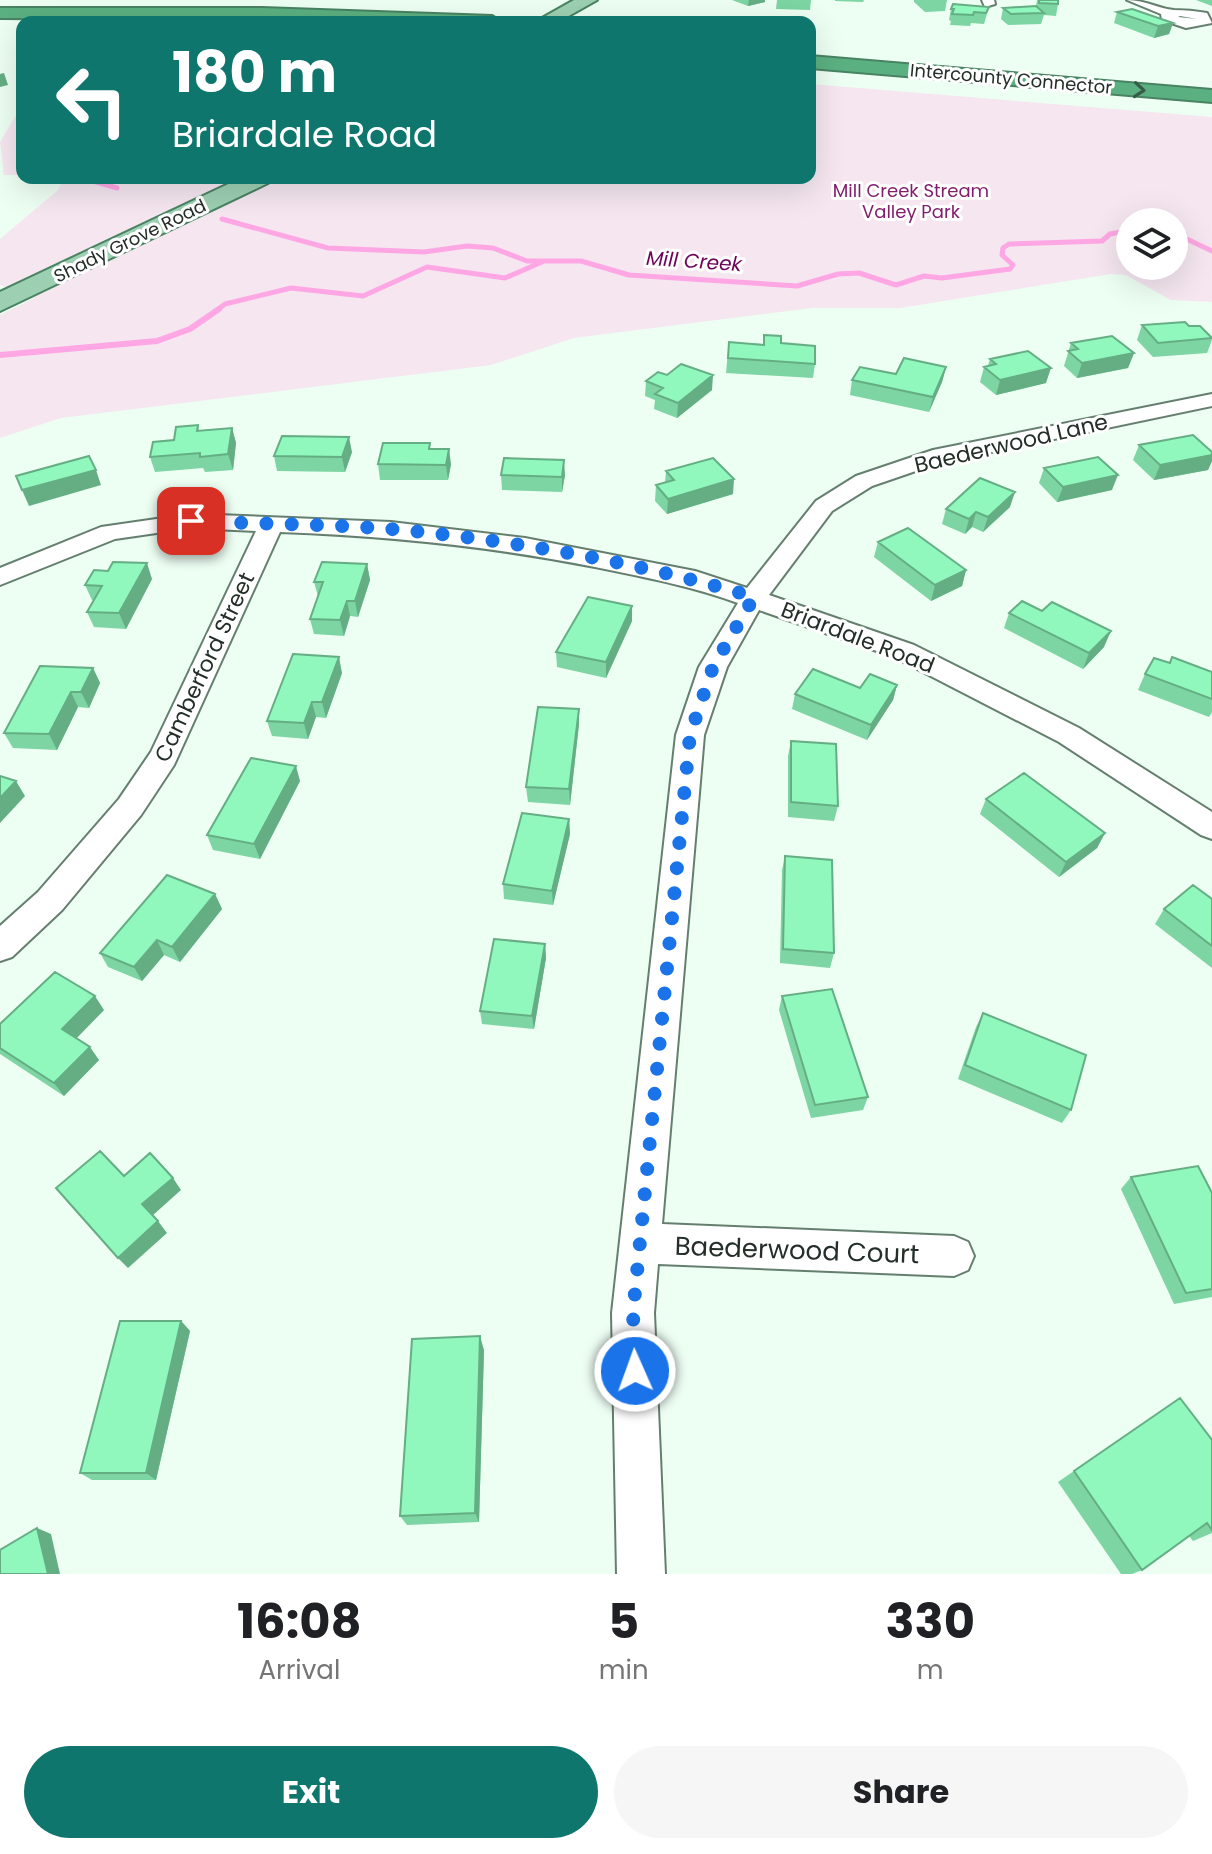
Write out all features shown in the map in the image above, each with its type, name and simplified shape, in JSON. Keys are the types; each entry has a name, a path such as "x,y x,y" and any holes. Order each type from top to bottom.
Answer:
{"highway":[{"path":"0,13 339,16"},
{"name":"Intercounty Connector","path":"816,46 1212,79"},
{"name":"Intercounty Connector","path":"816,63 1212,96"}],"main road":[{"path":"562,16 596,5"},
{"name":"Shady Grove Road","path":"0,303 248,184"}],"street":[{"path":"1133,0 1169,13"},
{"name":"Baederwood Lane","path":"641,1574 633,1313 690,735 713,667 754,597 824,506 864,481 933,457 1212,400"},
{"name":"Briardale Road","path":"0,577 110,532 191,521 391,529 525,546 695,579 904,651 1069,735 1212,827"},
{"name":"Camberford Street","path":"0,947 50,901 130,807 164,757 271,524"},
{"name":"Baederwood Court","path":"640,1243 954,1256"}],"green space":[{"name":"Mill Creek Stream Valley Park","path":"816,84 1212,117 1212,302 1171,300 1135,280 1188,280 1188,208 1116,208 1116,274 900,308 812,308 574,338 491,365 61,418 0,438 0,315 34,298 0,285 0,239 58,190 61,184 816,184"},
{"path":"16,115 16,175 4,175 0,142"}],"building":[{"path":"1039,0 1058,0 1058,4 1039,3"},
{"path":"953,4 989,7 986,13 952,14"},
{"path":"1036,6 1044,13 1011,14 1003,8"},
{"path":"1132,9 1173,23 1158,26 1117,12"},
{"path":"1185,322 1189,326 1200,326 1212,338 1158,343 1142,325"},
{"path":"764,335 781,336 781,343 815,346 815,364 728,358 729,342 764,345"},
{"path":"1112,336 1134,353 1082,363 1068,351 1078,349 1071,343"},
{"path":"1028,351 1051,368 1000,380 984,367 996,364 990,359"},
{"path":"904,358 946,367 933,397 852,380 860,367 896,374"},
{"path":"681,364 713,375 678,403 655,394 663,388 646,381 658,372 667,375"},
{"path":"198,425 197,431 232,428 228,454 150,457 153,442 174,440 176,427"},
{"path":"1193,435 1212,455 1160,465 1139,445"},
{"path":"282,436 349,437 342,457 274,456"},
{"path":"383,443 430,443 429,449 449,449 446,465 378,464"},
{"path":"89,456 96,470 22,490 16,476"},
{"path":"1098,457 1118,475 1063,487 1044,468"},
{"path":"504,458 564,460 562,477 501,475"},
{"path":"713,458 734,479 668,499 656,485 674,480 666,471"},
{"path":"980,478 1015,492 988,517 976,512 969,519 946,509"},
{"path":"908,528 966,570 935,585 878,542"},
{"path":"113,562 147,563 119,613 87,612 102,586 85,585 94,570 108,571"},
{"path":"322,562 367,564 355,601 347,601 340,620 310,619 323,582 314,582"},
{"path":"588,597 632,606 606,662 556,652"},
{"path":"1022,601 1042,611 1052,602 1111,631 1089,653 1009,613"},
{"path":"293,654 339,657 322,702 312,702 304,723 267,721"},
{"path":"1172,657 1212,672 1212,699 1145,674 1154,658 1170,663"},
{"path":"40,666 93,668 81,692 71,692 49,734 4,733"},
{"path":"813,669 860,688 870,674 897,685 871,725 795,694"},
{"path":"538,707 579,709 569,789 526,787"},
{"path":"791,741 836,744 838,806 791,802"},
{"path":"251,758 296,766 254,844 207,835"},
{"path":"1024,773 1105,833 1066,862 986,799"},
{"path":"0,776 16,781 0,798"},
{"path":"522,813 569,819 552,891 503,884"},
{"path":"785,856 832,860 834,953 783,949"},
{"path":"167,875 215,894 172,947 157,940 134,967 100,953"},
{"path":"1193,885 1212,899 1212,946 1164,909"},
{"path":"494,939 545,944 532,1016 480,1011"},
{"path":"55,972 95,996 62,1029 90,1047 54,1083 0,1048 0,1024"},
{"path":"832,989 868,1097 815,1105 782,996"},
{"path":"983,1013 1086,1055 1071,1110 965,1065"},
{"path":"100,1151 124,1176 150,1153 173,1178 142,1204 158,1221 118,1258 56,1188"},
{"path":"1198,1166 1212,1193 1212,1289 1186,1293 1131,1177"},
{"path":"120,1321 181,1321 146,1473 80,1473"},
{"path":"480,1336 475,1513 400,1516 412,1339"},
{"path":"1180,1398 1212,1440 1212,1530 1207,1523 1142,1570 1074,1471"},
{"path":"37,1528 48,1574 0,1574 0,1550"}],"waterway":[{"name":"Mill Creek","path":"103,184 117,188"},
{"name":"Mill Creek","path":"222,219 328,248 424,252 467,246 493,248 527,261 581,261 629,275 797,286 838,274 859,273 896,285 924,276 942,278 1010,269 1013,265 1002,255 1003,248 1009,244 1102,241 1116,233"},
{"name":"Mill Creek","path":"1188,240 1212,251"},
{"path":"216,311 225,304 291,288 363,296 427,267 505,278 542,262"},
{"path":"0,355 157,341 190,329 219,309"}],"route":[{"path":"191,521 391,529 525,546 695,579 754,597 713,667 690,735 633,1313 635,1371"}]}
